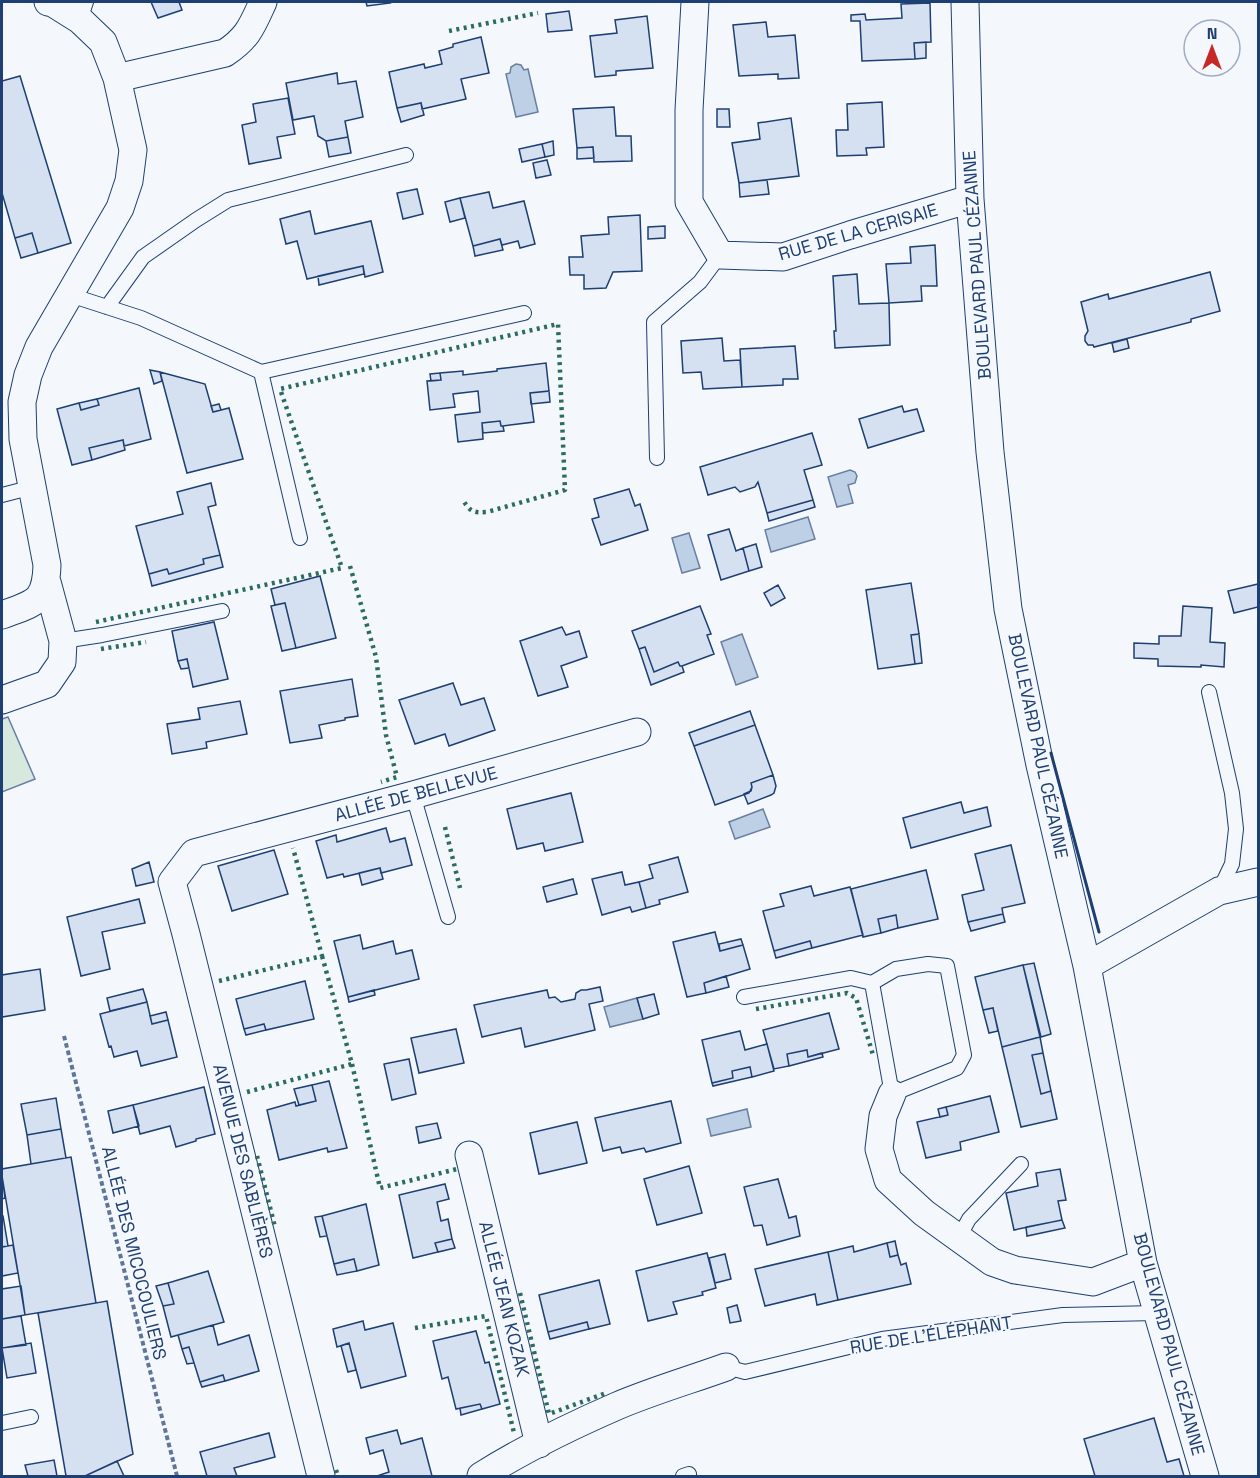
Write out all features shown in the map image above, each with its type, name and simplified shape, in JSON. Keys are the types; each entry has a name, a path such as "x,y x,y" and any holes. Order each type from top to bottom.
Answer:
{"street":[{"path":"2,700 47,684 62,662 63,641 47,582 47,565 23,439 22,402 28,375 39,347 120,208 129,182 133,150 117,78 103,42 83,10 50,2"},
{"path":"117,78 225,53 238,44 250,31 263,2"},
{"path":"695,2 689,110 689,202 720,255"},
{"name":"BOULEVARD PAUL CÉZANNE","path":"965,2 969,199 990,452 1008,609 1040,765 1087,966 1143,1263 1205,1476"},
{"name":"RUE DE LA CERISAIE","path":"720,255 783,257 969,199"},
{"path":"2,615 30,604 41,595 47,582"},
{"name":"ALLÉE DE BELLEVUE","path":"194,853 638,732"},
{"name":"AVENUE DES SABLIÈRES","path":"194,853 172,882 321,1476"},
{"path":"1087,966 1219,891 1258,882"},
{"path":"892,1094 883,1116 879,1149 888,1180 958,1239 992,1262 1015,1270 1093,1282 1143,1263"},
{"name":"ALLÉE JEAN KOZAK","path":"469,1155 539,1443"},
{"name":"RUE DE L'ÉLÉPHANT","path":"481,1476 539,1443 618,1406 726,1367"}],"lane":[{"path":"107,307 143,257 228,200 406,155"},
{"path":"657,458 654,322 700,282 720,255"},
{"path":"70,295 141,318 261,372 524,314"},
{"path":"261,372 300,538"},
{"path":"2,495 33,487"},
{"path":"63,641 222,611"},
{"path":"1209,692 1232,793 1236,829 1232,864 1219,891"},
{"path":"413,795 448,916"},
{"path":"744,997 851,978 872,983 896,969 928,964 947,966 964,1055 957,1068 892,1094 872,983"},
{"path":"958,1239 969,1219 1022,1164"},
{"name":"RUE DE L'ÉLÉPHANT","path":"726,1367 745,1372 882,1339 1063,1315 1157,1312"},
{"path":"2,1422 31,1417"},
{"path":"683,1476 689,1474 689,1476"}],"path":[{"name":"ALLÉE DES MICOCOULIERS","path":"64,1036 177,1476"}],"shaded area":[{"path":"8,717 35,779 2,792 2,719"}],"water":[{"path":"516,64 521,65 524,70 528,69 538,112 516,117 506,74 510,73 511,67"},
{"path":"850,470 857,476 855,483 848,485 853,503 837,507 828,477"},
{"path":"808,517 815,539 771,552 765,530"},
{"path":"689,533 700,568 682,573 672,538"},
{"path":"742,634 758,677 736,685 721,642"},
{"path":"763,809 770,827 735,839 729,822"},
{"path":"637,998 643,1019 610,1027 604,1007"},
{"path":"747,1109 751,1127 711,1136 707,1119"}],"building":[{"path":"151,2 179,2 182,10 158,18"},
{"path":"366,2 389,2 390,3 367,6"},
{"path":"930,3 931,42 914,43 915,59 862,61 860,21 851,21 851,15 865,14 866,20 902,18 901,4"},
{"path":"569,11 572,30 548,32 546,14"},
{"path":"647,16 653,68 616,71 616,75 595,77 590,36 617,33 615,20"},
{"path":"766,22 768,37 795,35 799,78 778,79 778,74 739,76 733,25"},
{"path":"481,37 489,73 461,79 466,99 422,109 421,103 397,108 389,72 424,64 425,68 442,64 439,51 453,47 453,44"},
{"path":"926,42 926,58 915,59 914,43"},
{"path":"337,73 338,84 356,81 363,117 345,121 348,137 326,141 318,136 314,116 293,120 286,83"},
{"path":"20,76 71,243 38,253 32,233 15,238 2,193 2,81"},
{"path":"288,98 295,134 277,137 281,158 249,164 242,125 256,122 253,104"},
{"path":"882,102 884,147 866,148 867,155 837,156 836,130 848,130 847,104"},
{"path":"421,103 424,115 401,122 397,108"},
{"path":"614,107 616,136 631,136 632,161 594,162 593,147 577,148 573,109"},
{"path":"717,109 729,109 730,127 717,127"},
{"path":"791,118 799,176 739,183 732,143 760,139 758,123"},
{"path":"348,137 351,153 329,157 326,141"},
{"path":"553,141 554,155 545,157 542,144"},
{"path":"542,144 545,157 522,162 519,149"},
{"path":"593,147 594,158 577,159 577,148"},
{"path":"547,160 551,175 536,178 533,163"},
{"path":"767,180 769,194 740,197 739,183"},
{"path":"417,189 423,214 403,219 397,193"},
{"path":"489,192 493,208 524,201 535,244 520,248 518,241 502,245 500,239 473,246 460,198"},
{"path":"460,198 465,218 450,222 445,202"},
{"path":"310,211 315,234 371,221 383,272 365,277 363,266 307,279 297,241 286,244 280,219"},
{"path":"640,215 642,271 613,272 606,288 584,289 584,275 570,275 569,257 583,257 581,236 609,234 608,217"},
{"path":"665,226 665,238 648,239 648,227"},
{"path":"32,233 38,253 21,258 15,238"},
{"path":"500,239 503,250 475,256 473,246"},
{"path":"935,245 937,286 921,286 922,301 889,303 886,264 911,263 910,247"},
{"path":"363,266 364,274 319,285 318,276"},
{"path":"1210,272 1220,311 1191,319 1191,322 1094,347 1085,341 1088,331 1081,302 1108,294 1109,299"},
{"path":"857,274 859,304 889,303 890,345 835,348 833,276"},
{"path":"722,338 724,361 740,360 742,387 703,389 701,372 683,373 681,341"},
{"path":"1127,339 1129,348 1114,352 1112,343"},
{"path":"795,346 798,379 783,379 783,385 742,387 740,349"},
{"path":"546,363 549,391 530,393 534,422 503,426 500,421 482,423 483,439 458,442 455,415 480,412 478,391 453,394 455,407 430,410 427,381 441,380 440,373 463,371 463,375"},
{"path":"150,370 160,372 162,381 154,384"},
{"path":"160,372 205,384 213,412 229,408 243,459 187,473"},
{"path":"440,373 441,380 431,381 430,374"},
{"path":"139,388 151,439 124,446 123,440 89,448 92,460 72,465 57,409 79,403 81,410 99,405 97,399"},
{"path":"549,391 550,402 531,404 530,393"},
{"path":"97,399 99,405 81,410 79,403"},
{"path":"219,404 221,410 213,412 211,406"},
{"path":"902,406 904,412 917,409 924,431 868,448 859,419"},
{"path":"500,421 504,431 483,433 482,423"},
{"path":"812,433 822,465 804,470 813,500 767,513 758,482 755,487 740,492 735,487 708,495 700,467"},
{"path":"123,440 125,450 92,460 89,448"},
{"path":"211,483 216,505 208,507 220,555 203,559 204,564 169,574 167,569 149,574 136,526 183,514 177,492"},
{"path":"629,489 635,506 640,504 648,530 601,545 592,519 599,517 594,499"},
{"path":"813,500 815,507 769,521 767,513"},
{"path":"729,529 736,551 743,548 749,571 721,580 708,535"},
{"path":"756,544 762,567 749,571 743,548"},
{"path":"220,555 223,567 152,586 149,574 167,569 169,574 204,564 203,559"},
{"path":"320,576 336,638 296,648 285,603 275,605 271,589"},
{"path":"911,583 919,634 911,635 915,664 878,669 866,590"},
{"path":"1258,584 1258,607 1234,613 1228,591"},
{"path":"778,585 785,598 771,606 764,593"},
{"path":"285,603 296,648 282,651 271,606"},
{"path":"700,606 711,634 707,635 714,654 682,666 678,662 654,672 645,647 639,649 632,631"},
{"path":"1183,606 1212,608 1210,642 1225,643 1224,667 1158,666 1158,659 1134,658 1134,643 1159,644 1159,636 1181,636"},
{"path":"214,622 228,679 193,687 187,659 178,661 172,631"},
{"path":"562,627 566,635 579,631 587,657 561,666 568,687 538,696 520,641"},
{"path":"919,634 922,663 915,664 911,635"},
{"path":"645,647 654,672 678,662 684,672 651,685 639,649"},
{"path":"187,659 189,668 181,669 178,661"},
{"path":"352,679 358,716 319,725 322,738 290,743 280,691"},
{"path":"453,683 461,705 484,698 495,730 449,746 445,734 415,744 399,700"},
{"path":"240,701 247,734 206,742 207,748 172,754 167,724 200,719 198,708"},
{"path":"750,711 755,725 694,746 689,733"},
{"path":"755,725 773,775 751,783 749,793 715,805 694,746"},
{"path":"773,775 776,786 774,793 748,804 744,794 751,791 751,783"},
{"path":"571,793 583,842 545,851 543,843 517,849 507,809"},
{"path":"961,802 964,813 987,807 991,826 911,848 903,818"},
{"path":"386,828 390,842 405,838 412,865 381,873 380,868 344,877 343,874 327,878 316,841 336,835 337,842"},
{"path":"1011,845 1025,903 1002,908 1003,914 968,922 962,895 984,890 975,854"},
{"path":"274,850 288,894 232,911 218,866"},
{"path":"678,857 688,892 659,900 660,904 646,908 639,882 653,878 649,865"},
{"path":"149,862 154,882 136,886 132,869"},
{"path":"380,868 383,879 362,885 359,873"},
{"path":"926,870 938,919 898,928 896,915 878,919 881,933 863,937 851,889"},
{"path":"622,872 625,885 639,882 646,908 632,912 630,907 602,915 592,879"},
{"path":"573,879 577,894 547,902 543,887"},
{"path":"811,886 814,896 850,887 863,935 812,948 810,941 774,951 763,911 784,906 780,894"},
{"path":"139,899 145,923 102,932 110,969 81,976 67,917"},
{"path":"1003,914 1005,922 971,931 968,922"},
{"path":"896,915 898,928 881,933 878,919"},
{"path":"715,932 720,951 743,945 750,969 704,983 706,993 687,997 673,942"},
{"path":"360,935 363,949 393,941 396,954 412,950 419,979 348,997 334,941"},
{"path":"741,939 743,945 720,951 719,944"},
{"path":"810,941 812,948 776,958 774,951"},
{"path":"1034,963 1051,1034 1041,1037 1023,965"},
{"path":"1023,965 1040,1037 1002,1047 993,1008 983,1010 975,977"},
{"path":"40,969 45,1010 2,1017 2,975"},
{"path":"726,976 729,987 706,993 704,983"},
{"path":"305,981 314,1019 266,1030 264,1024 244,1029 236,999"},
{"path":"600,987 603,1001 589,1004 595,1030 525,1047 521,1028 482,1037 474,1005 547,990 549,998 555,997 561,1002 575,999 576,993 581,990"},
{"path":"143,989 147,1002 110,1011 107,998"},
{"path":"374,990 375,995 349,1002 348,997"},
{"path":"654,994 659,1014 643,1019 637,998"},
{"path":"147,1002 152,1024 168,1020 177,1057 141,1066 137,1051 114,1057 100,1014"},
{"path":"993,1008 998,1031 989,1033 983,1010"},
{"path":"166,1012 168,1020 152,1024 150,1016"},
{"path":"829,1013 839,1049 808,1057 807,1050 787,1054 789,1066 774,1069 763,1030"},
{"path":"264,1024 266,1030 246,1035 244,1029"},
{"path":"456,1029 464,1063 419,1073 411,1038"},
{"path":"740,1031 745,1050 767,1044 774,1071 752,1077 750,1067 732,1071 733,1078 712,1083 702,1040"},
{"path":"1040,1037 1043,1053 1032,1055 1041,1094 1051,1091 1057,1119 1021,1127 1002,1047"},
{"path":"807,1050 808,1057 822,1053 823,1057 789,1066 787,1054"},
{"path":"1043,1053 1051,1091 1041,1094 1032,1055"},
{"path":"409,1059 416,1094 392,1100 384,1064"},
{"path":"750,1067 752,1077 713,1086 712,1083 733,1078 732,1071"},
{"path":"329,1081 347,1148 328,1152 327,1148 279,1160 267,1110 295,1102 296,1106 316,1101 312,1085"},
{"path":"312,1085 316,1101 299,1105 294,1089"},
{"path":"204,1087 215,1134 176,1147 170,1126 140,1134 133,1105"},
{"path":"990,1096 999,1132 960,1142 961,1150 926,1158 917,1122 948,1115 946,1107"},
{"path":"56,1098 61,1129 27,1135 21,1104"},
{"path":"671,1101 681,1143 646,1152 644,1148 622,1153 620,1147 603,1151 595,1118"},
{"path":"133,1105 139,1126 113,1133 108,1111"},
{"path":"946,1107 948,1115 940,1117 938,1109"},
{"path":"577,1122 587,1163 539,1174 530,1133"},
{"path":"437,1123 441,1138 419,1143 416,1127"},
{"path":"61,1129 66,1158 31,1164 27,1135"},
{"path":"71,1157 96,1303 25,1315 2,1169"},
{"path":"689,1166 702,1213 657,1225 644,1179"},
{"path":"1060,1169 1066,1200 1058,1201 1062,1220 1014,1230 1006,1193 1038,1186 1036,1173"},
{"path":"2,1176 5,1198 2,1199"},
{"path":"778,1179 789,1218 796,1216 800,1236 767,1245 762,1225 754,1226 744,1187"},
{"path":"445,1184 449,1199 437,1202 441,1221 448,1219 452,1239 435,1243 438,1252 413,1258 399,1195"},
{"path":"366,1204 379,1265 357,1271 354,1259 334,1264 322,1216"},
{"path":"2,1216 8,1246 2,1247"},
{"path":"322,1216 327,1236 320,1237 315,1217"},
{"path":"1062,1220 1065,1228 1027,1236 1026,1227"},
{"path":"452,1239 455,1248 438,1252 435,1243"},
{"path":"895,1241 898,1255 890,1257 887,1243"},
{"path":"887,1243 890,1257 898,1255 901,1265 906,1263 911,1284 838,1300 828,1252 853,1246 854,1252"},
{"path":"13,1245 18,1273 2,1276 2,1247"},
{"path":"828,1252 838,1300 817,1305 815,1294 765,1306 755,1269"},
{"path":"707,1253 716,1288 702,1292 703,1295 673,1302 677,1314 648,1321 636,1271"},
{"path":"725,1254 731,1279 715,1283 709,1258"},
{"path":"354,1259 357,1271 337,1275 334,1264"},
{"path":"208,1271 224,1322 171,1337 163,1306 174,1304 168,1283"},
{"path":"599,1280 610,1324 589,1329 587,1322 548,1332 539,1295"},
{"path":"168,1283 174,1304 163,1306 156,1286"},
{"path":"21,1286 25,1315 2,1319 2,1289"},
{"path":"107,1301 133,1454 85,1476 66,1476 38,1313"},
{"path":"737,1305 741,1321 730,1323 727,1308"},
{"path":"21,1316 26,1345 2,1348 2,1319"},
{"path":"363,1321 365,1330 393,1323 406,1376 361,1388 349,1343 337,1347 333,1329"},
{"path":"587,1322 589,1329 550,1339 548,1332"},
{"path":"213,1325 218,1345 249,1335 259,1371 225,1381 223,1375 200,1382 189,1347 182,1349 178,1335"},
{"path":"476,1331 485,1363 489,1362 500,1404 482,1409 480,1404 456,1409 448,1377 442,1379 433,1341"},
{"path":"31,1343 36,1373 7,1378 2,1348"},
{"path":"349,1343 356,1370 348,1372 341,1346"},
{"path":"189,1347 194,1363 187,1364 182,1349"},
{"path":"223,1375 225,1381 202,1387 200,1382"},
{"path":"480,1404 482,1409 461,1415 460,1408"},
{"path":"1154,1418 1167,1462 1179,1459 1184,1476 1095,1476 1084,1439"},
{"path":"397,1430 401,1444 422,1438 432,1476 377,1476 389,1472 383,1450 370,1454 366,1438"},
{"path":"269,1433 275,1457 234,1468 237,1476 207,1476 200,1452"},
{"path":"54,1460 57,1476 28,1476 25,1465"},
{"path":"117,1461 124,1476 85,1476"}],"hedge":[{"path":"449,31 538,13"},
{"path":"96,622 342,568 280,389 558,324 565,490 487,512 473,511 463,500"},
{"path":"350,566 376,657 386,735 397,777 381,782"},
{"path":"101,649 146,642"},
{"path":"445,827 460,888"},
{"path":"219,981 322,956 293,848"},
{"path":"247,1092 352,1064 322,956"},
{"path":"756,1009 847,993 856,998 873,1055"},
{"path":"352,1064 380,1188 457,1169"},
{"path":"257,1156 275,1227"},
{"path":"520,1293 549,1414 606,1393"},
{"path":"415,1328 486,1316 514,1433"},
{"path":"336,1470 338,1476"}],"wall":[{"path":"1051,753 1099,932"}]}
